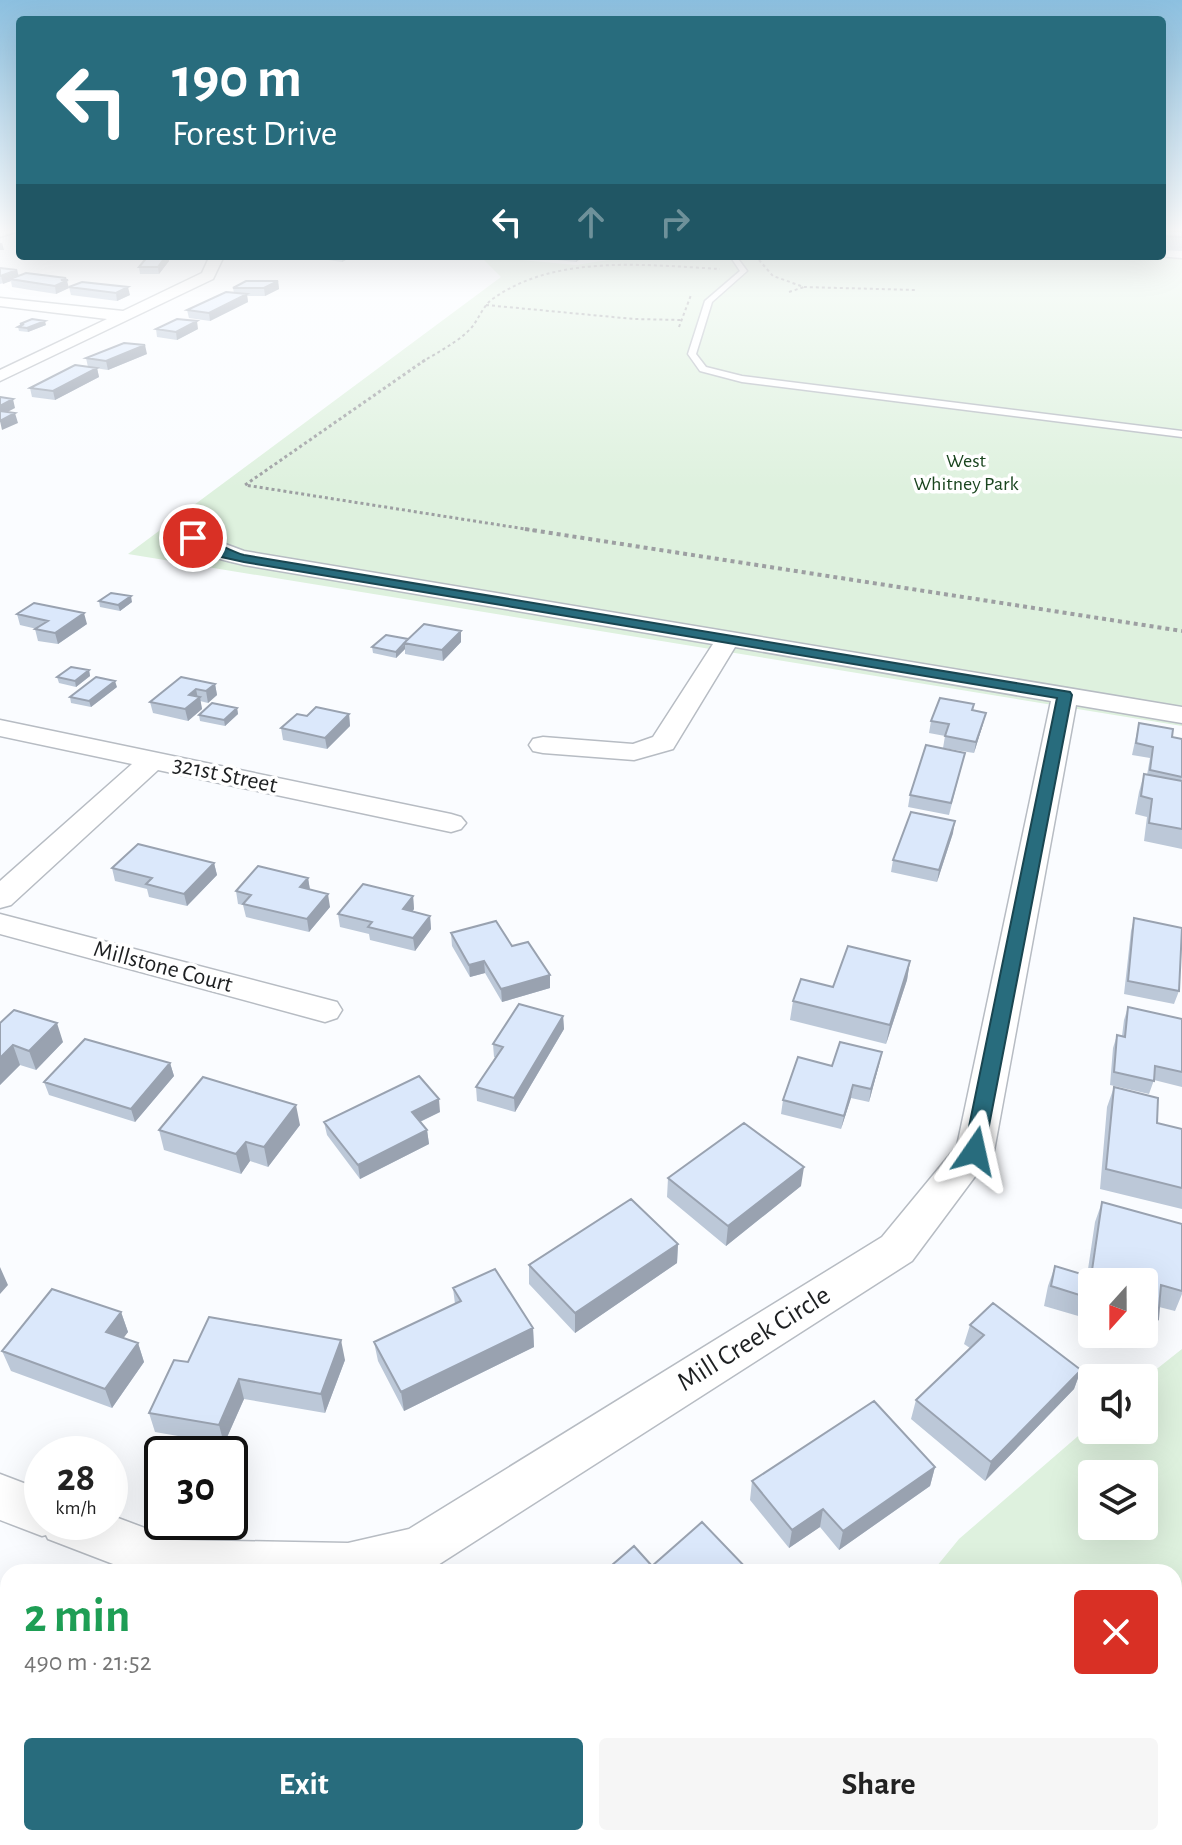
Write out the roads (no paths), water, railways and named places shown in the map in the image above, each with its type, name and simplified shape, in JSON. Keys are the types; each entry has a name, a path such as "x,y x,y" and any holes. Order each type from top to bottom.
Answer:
{"street":[{"path":"0,376 123,317"},
{"path":"193,538 222,553 244,558 1182,715"},
{"path":"543,745 601,752 634,752 663,743 728,639"},
{"name":"Mill Creek Circle","path":"397,1564 421,1562 897,1249 975,1151 1065,695"},
{"name":"321st Street","path":"0,728 451,823"},
{"path":"0,898 154,759"},
{"name":"Millstone Court","path":"0,924 325,1010"},
{"path":"0,1497 24,1506"},
{"name":"Mill Creek Circle","path":"113,1540 177,1564"}],"lane":[{"path":"704,317 692,354 703,369 742,379 1182,434"}],"park label":[{"name":"West Whitney Park","path":"966,472"}]}
